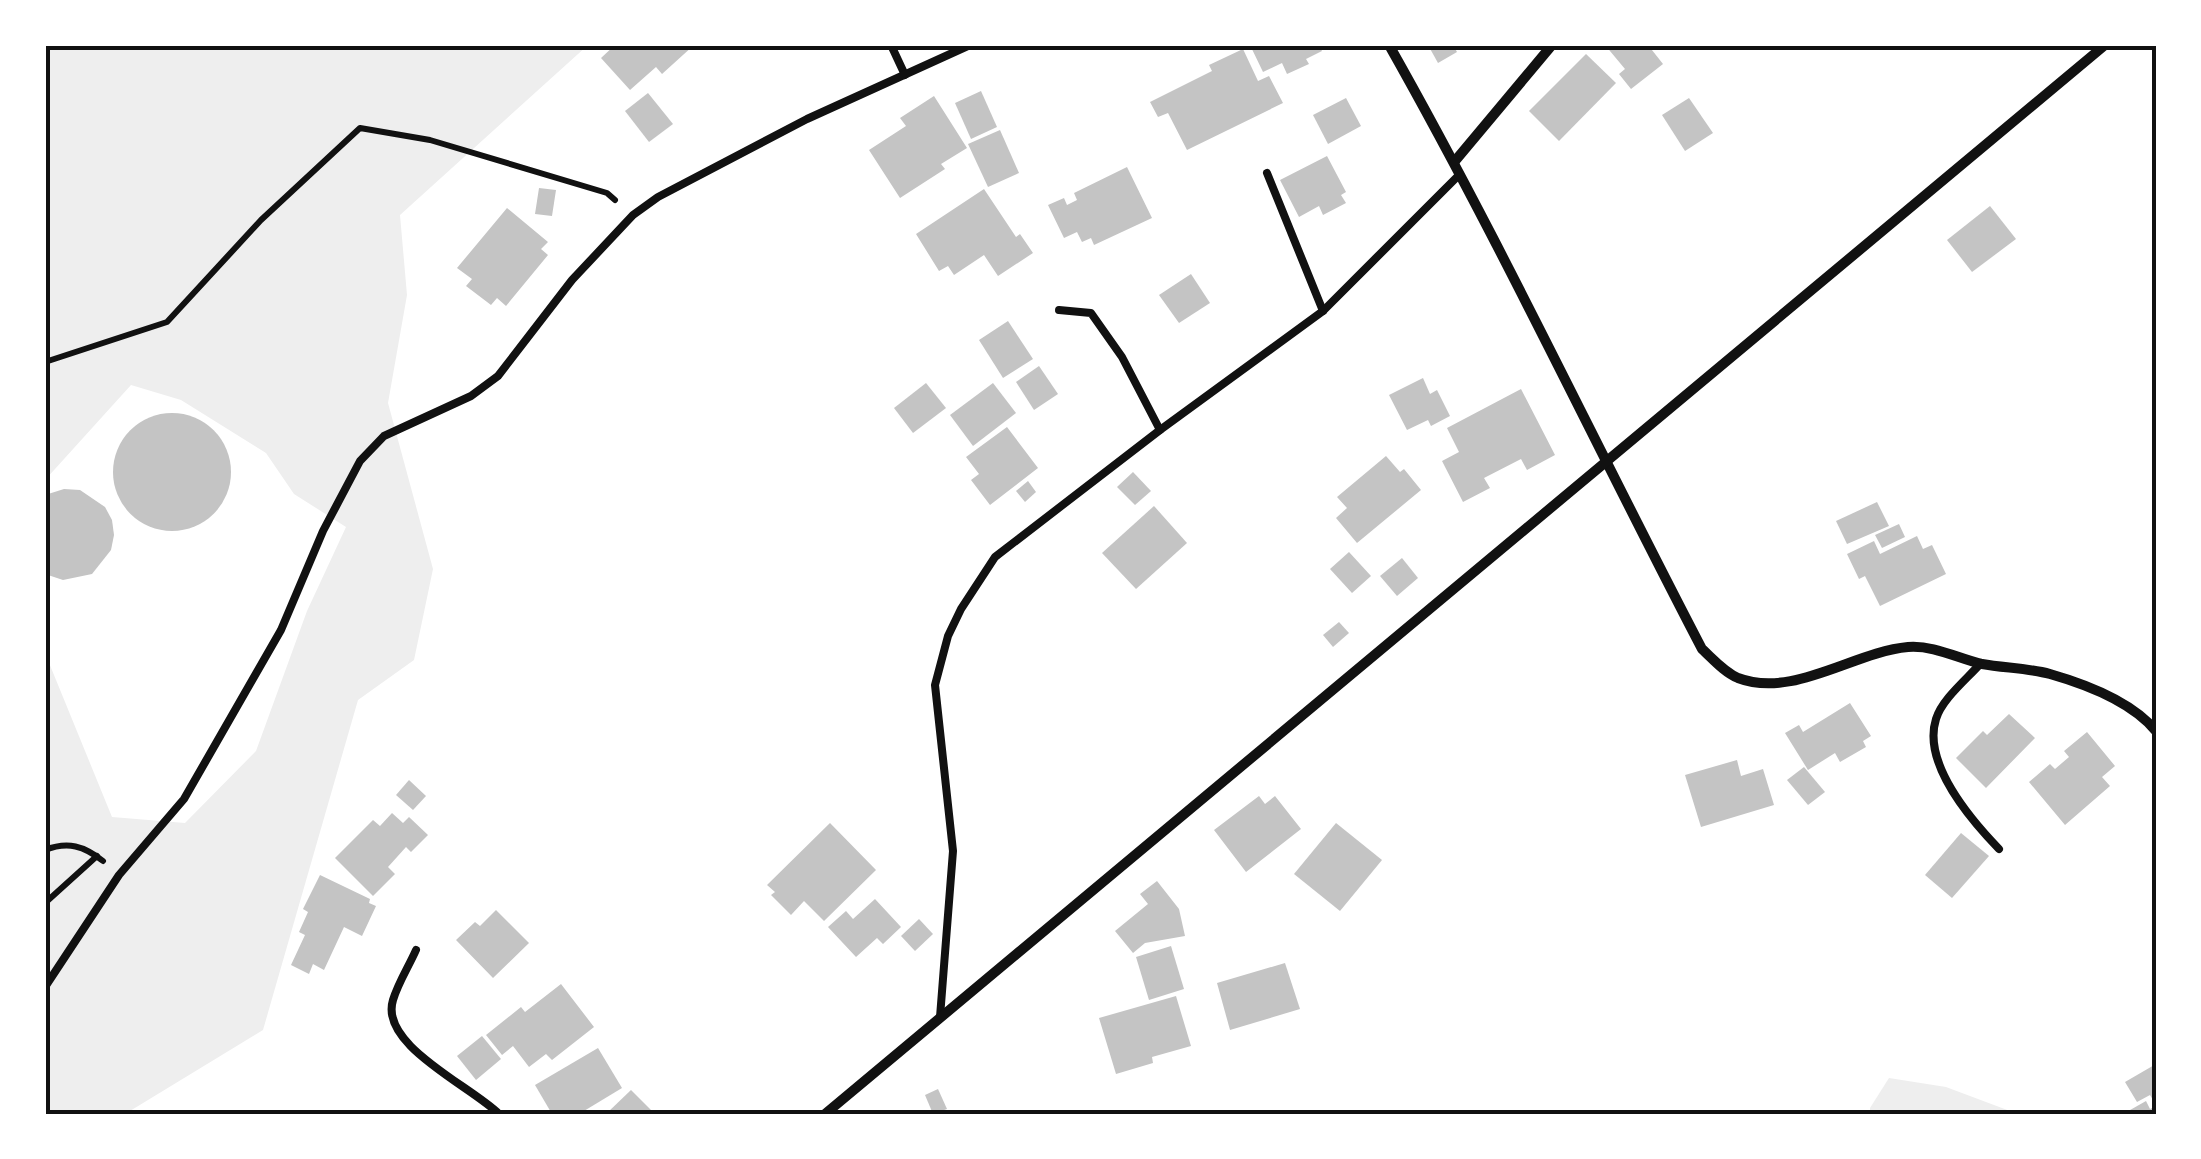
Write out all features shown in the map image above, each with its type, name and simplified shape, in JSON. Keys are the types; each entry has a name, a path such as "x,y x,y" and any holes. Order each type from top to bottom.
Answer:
{"street":[{"path":"1389,45 1462,172 1605,464 1702,649 1738,678 1778,684 1891,649 1914,646 1980,664 2049,674 2108,696 2156,732"},
{"path":"1455,161 1552,45"},
{"path":"825,1114 2105,45"}],"lane":[{"path":"891,45 905,75"},
{"path":"45,988 119,876 184,799 281,630 322,532 360,460 384,436 471,396 498,376 572,280 632,216 658,197 806,119 970,45"},
{"path":"1268,172 1323,311"},
{"path":"940,1017 952,851 935,685 960,609 996,558 1160,430 1323,311 1462,172"},
{"path":"1060,310 1091,313 1122,357 1160,430"},
{"path":"1980,664 1936,717 1934,746 1948,782 1969,817 1999,850"},
{"path":"416,950 392,1002 391,1018 401,1040 499,1114"}],"path":[{"path":"45,362 167,322 261,220 360,128 430,140 607,194 632,216"},
{"path":"45,850 60,844 76,845 119,876"},
{"path":"45,904 96,856"}],"shaded area":[{"path":"45,45 588,45 400,215 407,295 388,403 433,569 414,660 358,700 263,1030 125,1114 45,1114 45,653 112,817 185,823 256,751 307,611 346,527 294,494 266,453 181,400 131,385 45,480"},
{"path":"1889,1078 1946,1087 2018,1114 1870,1114"}],"building":[{"path":"615,45 694,45 662,74 656,67 630,90 601,58"},
{"path":"1250,45 1319,45 1322,51 1306,59 1309,64 1287,74 1282,63 1263,72"},
{"path":"1428,45 1453,45 1457,52 1438,63"},
{"path":"1605,45 1648,45 1663,64 1631,89 1619,74 1625,69"},
{"path":"1243,49 1258,81 1269,76 1283,103 1187,150 1168,113 1158,117 1150,102 1212,71 1209,65"},
{"path":"1586,54 1616,83 1559,141 1529,111"},
{"path":"981,91 997,127 971,139 955,103"},
{"path":"648,93 673,124 649,142 625,111"},
{"path":"934,96 967,148 941,164 945,169 900,198 869,150 906,126 900,118"},
{"path":"1346,98 1361,126 1328,144 1313,115"},
{"path":"1689,98 1713,133 1685,151 1662,115"},
{"path":"1000,130 1019,173 988,187 968,144"},
{"path":"1327,156 1346,192 1341,195 1346,203 1323,215 1319,206 1299,217 1280,180"},
{"path":"1127,167 1152,218 1094,245 1091,238 1082,242 1077,232 1064,238 1048,205 1064,198 1067,205 1077,200 1074,193"},
{"path":"539,188 556,190 552,216 535,214"},
{"path":"984,189 1016,237 1020,234 1033,253 998,276 984,255 954,275 948,266 939,271 916,234"},
{"path":"1990,206 2016,239 1972,272 1947,240"},
{"path":"507,208 548,242 541,249 548,255 506,306 497,298 491,305 466,286 472,279 457,268"},
{"path":"1191,274 1210,303 1179,323 1159,295"},
{"path":"1008,321 1033,359 1003,378 979,340"},
{"path":"1039,366 1058,394 1034,410 1016,382"},
{"path":"1423,378 1430,394 1437,390 1450,416 1431,426 1428,420 1407,430 1389,395"},
{"path":"926,383 946,408 913,433 894,408"},
{"path":"993,383 1016,413 973,446 950,415"},
{"path":"1521,389 1555,455 1527,470 1521,459 1484,478 1490,488 1463,502 1442,461 1459,452 1447,428"},
{"path":"172,413 195,417 214,430 227,449 231,472 227,495 214,514 195,527 172,531 149,527 130,514 117,495 113,472 117,449 130,430 149,417"},
{"path":"1007,427 1038,468 990,505 971,480 979,474 966,457"},
{"path":"1386,456 1400,472 1404,469 1421,490 1357,543 1336,518 1347,508 1337,497"},
{"path":"1133,472 1151,491 1135,505 1117,487"},
{"path":"1028,481 1036,492 1025,502 1016,491"},
{"path":"64,489 80,490 105,507 114,535 111,550 92,574 63,580 45,574 45,495"},
{"path":"1877,502 1889,526 1847,544 1836,521"},
{"path":"1154,506 1187,543 1136,589 1102,553"},
{"path":"1899,524 1905,537 1882,548 1875,535"},
{"path":"1917,536 1923,549 1932,545 1946,574 1880,606 1865,576 1859,579 1847,554 1874,541 1880,554"},
{"path":"1349,552 1371,576 1352,593 1330,569"},
{"path":"1402,558 1418,578 1397,596 1380,576"},
{"path":"1339,622 1349,633 1333,647 1323,635"},
{"path":"1850,703 1871,736 1863,741 1866,747 1840,762 1835,753 1808,770 1785,733 1799,725 1803,732"},
{"path":"2009,714 2035,738 1986,788 1956,758 1983,731 1987,735"},
{"path":"2087,732 2115,766 2102,777 2110,786 2065,825 2029,782 2050,764 2055,769 2069,757 2064,751"},
{"path":"1737,760 1741,776 1763,769 1774,805 1701,827 1685,775"},
{"path":"1804,767 1825,792 1808,805 1787,780"},
{"path":"409,780 426,796 413,810 396,795"},
{"path":"1259,796 1265,804 1275,796 1301,829 1246,872 1214,830"},
{"path":"392,813 403,823 409,817 428,835 411,852 406,847 388,867 395,874 373,896 335,858 373,820 380,826"},
{"path":"830,823 876,870 824,921 804,901 791,915 771,895 775,892 767,885"},
{"path":"1336,823 1382,860 1340,911 1294,874"},
{"path":"1961,833 1989,856 1952,898 1925,875"},
{"path":"320,875 370,899 369,903 376,906 362,936 344,927 324,970 313,964 309,974 291,965 305,935 299,932 308,912 303,909"},
{"path":"1157,881 1179,909 1185,936 1145,943 1133,953 1115,931 1148,904 1140,894"},
{"path":"875,899 901,927 883,944 877,938 856,957 828,927 846,911 853,919"},
{"path":"496,910 529,943 493,978 456,940 475,922 480,926"},
{"path":"919,919 933,934 915,951 901,936"},
{"path":"1171,946 1184,989 1149,1000 1136,957"},
{"path":"1285,963 1300,1009 1230,1030 1217,983"},
{"path":"561,984 594,1027 552,1060 546,1054 529,1067 513,1046 502,1055 486,1035 521,1007 525,1012"},
{"path":"1176,996 1191,1046 1152,1057 1153,1063 1116,1074 1099,1018"},
{"path":"482,1036 501,1059 476,1080 457,1056"},
{"path":"598,1048 622,1088 579,1114 552,1114 535,1085"},
{"path":"2156,1064 2156,1105 2150,1095 2137,1102 2125,1082"},
{"path":"938,1089 947,1109 933,1114 925,1095"},
{"path":"631,1090 655,1114 606,1114"},
{"path":"2146,1101 2150,1109 2156,1106 2156,1114 2123,1114"}]}
